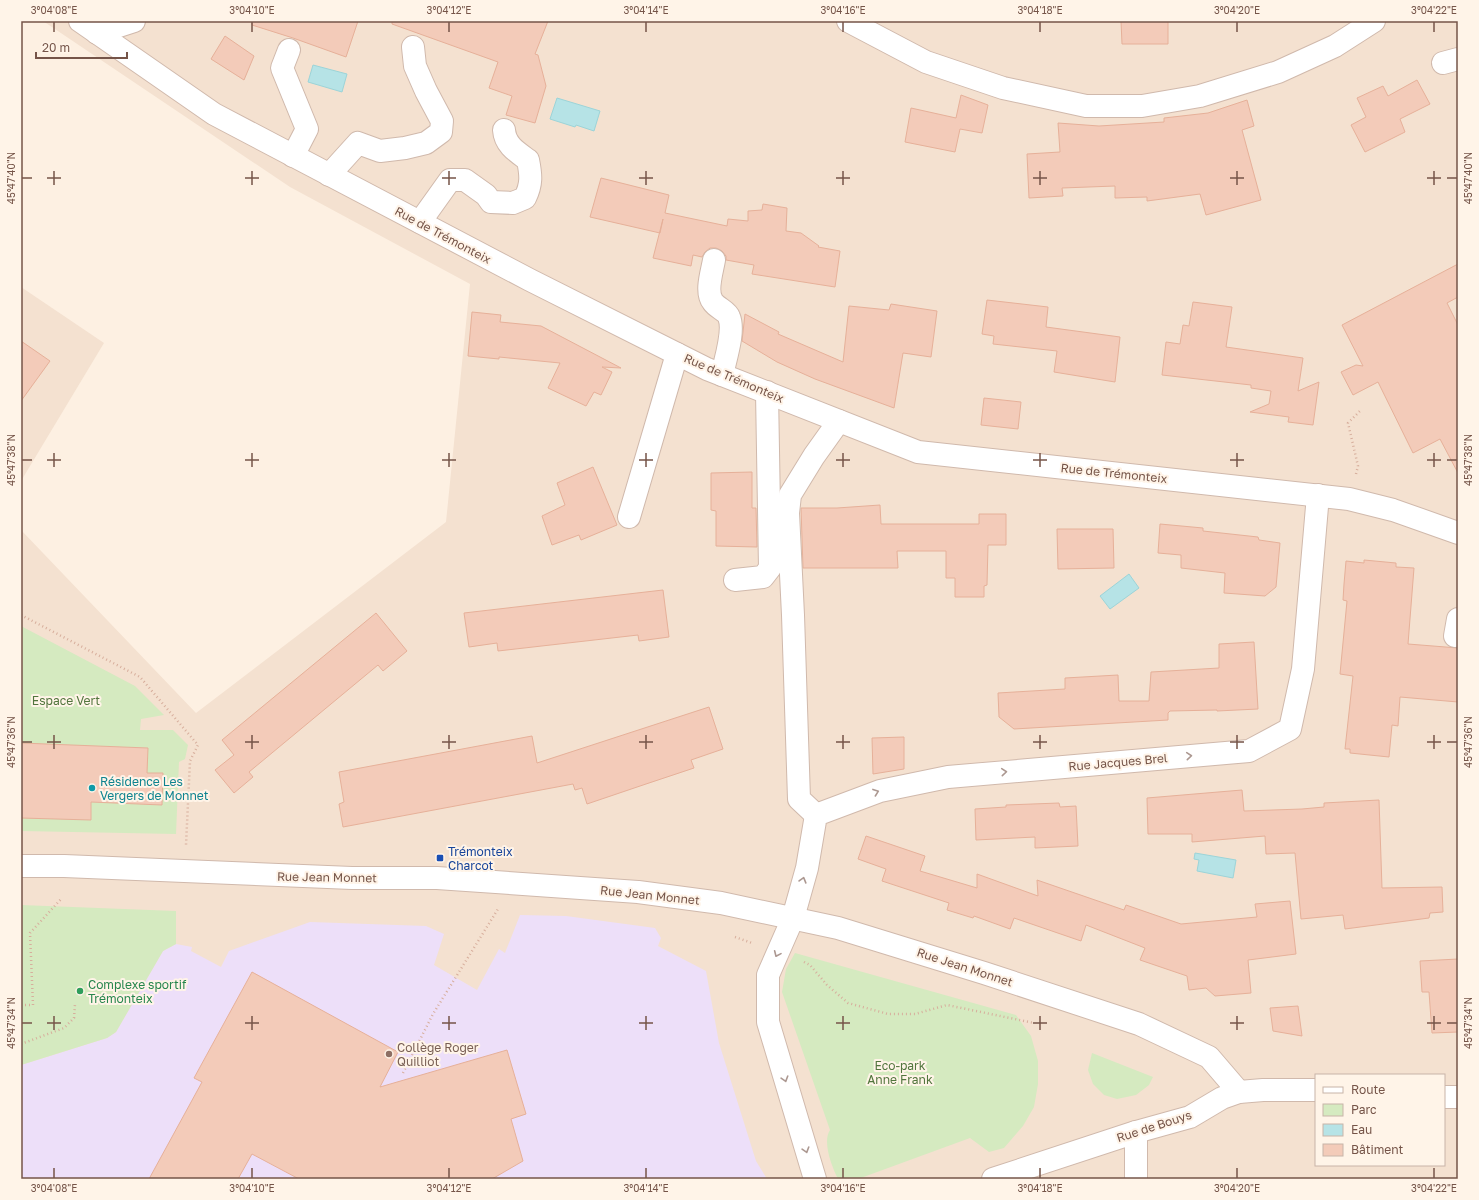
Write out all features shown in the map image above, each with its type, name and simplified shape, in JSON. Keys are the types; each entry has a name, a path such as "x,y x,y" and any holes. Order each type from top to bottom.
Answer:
{"street":[{"path":"88,27 134,21"},
{"path":"848,21 926,62 1003,88 1086,106 1142,106 1200,96 1278,72 1336,46 1374,21"},
{"name":"Rue de Trémonteix","path":"88,27 214,114 530,280 722,375 918,452 1349,499 1393,510 1458,532"},
{"path":"329,175 358,143 380,151 405,148 426,143 441,132 442,121 415,66 413,47"},
{"path":"289,50 282,68 307,129 293,156"},
{"path":"420,222 450,180 465,180 486,194 491,202 513,203 525,198 530,188 531,175 528,160 504,139 504,130"},
{"path":"714,260 710,296 714,303 729,316 732,328 722,375"},
{"path":"629,517 677,354"},
{"path":"735,580 764,577 770,568 767,392"},
{"path":"815,1179 768,1022 768,975 793,918 807,868 816,815 799,799 794,623 788,513 790,495 814,456 839,421"},
{"name":"Rue Jacques Brel","path":"816,815 880,791 948,777 1248,752 1290,729 1303,669 1318,495"},
{"name":"Rue Jean Monnet","path":"21,866 64,866 352,878 437,878 638,892 721,903 838,928 890,943 1138,1024 1209,1057 1239,1092"},
{"name":"Rue de Bouys","path":"993,1179 1136,1132 1190,1117 1222,1098 1239,1092 1263,1090 1315,1090"},
{"path":"1445,1096 1458,1097"},
{"path":"1136,1132 1136,1179"}],"path":[{"path":"1358,466 1348,423 1360,411"},
{"path":"21,615 140,677 198,745 190,761 184,872"},
{"path":"403,1073 433,1014 503,900 506,883"},
{"path":"21,1005 33,1005 30,933 62,898"},
{"path":"736,937 810,964 827,985 848,1003 888,1014 915,1014 947,1005 1034,1023"},
{"path":"21,1044 64,1028 74,1018 76,1004"}],"shaded area":[{"path":"43,21 1458,21 1458,1179 21,1179 21,530 196,713 446,522 470,284 290,187"},
{"path":"21,287 104,343 21,481"},
{"name":"Collège Roger Quilliot","path":"520,915 566,916 655,928 661,938 658,946 706,971 719,1043 756,1161 767,1179 21,1179 21,1065 107,1038 116,1032 163,951 176,944 192,947 191,951 221,967 229,951 310,922 426,926 444,934 434,965 477,990 499,949 505,953"}],"green space":[{"name":"Espace Vert","path":"21,626 135,686 164,715 141,719 140,730 173,730 188,745 185,759 179,762 176,834 21,831"},
{"name":"Complexe sportif Trémonteix","path":"21,905 176,911 176,944 163,951 116,1032 107,1038 21,1065"},
{"name":"Eco-park Anne Frank","path":"795,953 1016,1015 1031,1036 1038,1061 1038,1084 1034,1107 1023,1126 1004,1148 989,1152 970,1138 858,1179 838,1179 827,1148 830,1130 782,992 786,969"},
{"path":"1092,1053 1153,1077 1149,1085 1136,1095 1117,1099 1104,1095 1093,1084 1088,1070"}],"water":[{"path":"313,65 347,74 342,92 308,82"},
{"path":"557,98 600,111 594,131 550,119"},
{"path":"1129,574 1139,588 1110,609 1100,596"},
{"path":"1195,853 1236,860 1233,878 1197,871 1199,860 1194,859"}],"building":[{"path":"252,21 358,21 346,57 252,25"},
{"path":"392,21 548,21 535,54 538,55 546,86 535,123 506,115 512,96 489,88 498,62 392,24"},
{"path":"1121,21 1168,21 1168,44 1122,44"},
{"path":"225,36 254,56 244,80 211,59"},
{"path":"1417,80 1430,104 1400,119 1405,132 1365,152 1351,125 1366,117 1357,98 1383,86 1388,96"},
{"path":"961,95 988,105 982,133 960,129 955,152 905,142 911,108 956,118"},
{"path":"1247,100 1254,126 1242,130 1261,200 1206,215 1200,194 1147,201 1147,197 1115,198 1115,186 1062,188 1063,196 1029,198 1027,154 1060,152 1058,123 1099,126 1164,122 1164,118 1208,113"},
{"path":"601,178 669,195 665,213 727,226 728,219 748,221 748,211 762,210 763,204 787,208 786,231 801,233 819,246 818,247 840,251 835,287 752,274 754,265 726,260 726,256 722,251 716,248 710,248 702,257 693,255 691,266 653,258 659,233 590,217"},
{"path":"1458,264 1458,297 1447,303 1458,325 1458,473 1440,439 1413,453 1378,382 1353,395 1341,372 1356,365 1363,366 1342,325"},
{"path":"987,300 1048,307 1046,327 1120,337 1115,382 1054,372 1057,351 993,344 994,336 982,334"},
{"path":"1193,302 1232,307 1226,347 1303,358 1298,391 1319,382 1313,425 1288,422 1289,417 1250,412 1269,404 1271,391 1251,388 1251,385 1162,375 1166,342 1180,344 1183,325 1189,326"},
{"path":"891,304 937,311 931,357 903,353 894,408 815,379 777,362 742,341 745,314 779,332 778,334 843,362 849,306 889,310"},
{"path":"472,312 501,315 500,322 541,326 621,368 602,367 612,372 601,395 594,392 586,406 548,388 560,363 499,357 499,359 468,356"},
{"path":"21,341 50,361 21,401"},
{"path":"984,398 1021,402 1018,429 981,425"},
{"path":"593,467 617,525 581,540 579,535 552,545 542,516 565,505 557,483"},
{"path":"752,472 752,508 756,508 757,547 716,546 716,511 711,510 711,473"},
{"path":"880,505 881,524 979,524 979,514 1006,514 1006,545 988,545 987,585 984,586 984,597 955,597 955,578 946,578 946,551 897,551 898,568 803,568 801,508 837,508"},
{"path":"1160,524 1203,528 1203,531 1258,537 1259,540 1280,543 1276,587 1265,596 1224,593 1225,573 1181,568 1181,555 1158,553"},
{"path":"1057,529 1113,529 1114,568 1058,569"},
{"path":"1364,560 1396,563 1396,567 1414,568 1408,644 1458,648 1458,702 1400,697 1398,726 1392,725 1389,757 1350,753 1350,749 1345,749 1353,676 1340,674 1347,601 1343,600 1346,561 1364,563"},
{"path":"663,590 669,637 639,641 638,635 498,651 497,643 469,647 464,613"},
{"path":"376,613 407,651 383,671 378,665 249,772 253,777 234,793 215,770 234,755 222,740"},
{"path":"1254,642 1258,709 1170,711 1168,713 1168,720 1014,729 999,717 998,693 1065,689 1065,678 1118,675 1119,701 1149,701 1151,672 1219,668 1219,644"},
{"path":"709,707 723,749 691,760 694,768 587,804 582,788 575,790 573,784 343,827 339,804 344,802 339,772 532,736 537,763"},
{"path":"904,737 904,769 873,774 872,738"},
{"name":"Résidence Les Vergers de Monnet","path":"21,743 148,748 147,773 163,773 162,805 91,802 91,820 21,818"},
{"path":"1242,790 1244,811 1302,809 1324,807 1324,803 1379,800 1382,888 1442,887 1443,912 1430,913 1429,918 1345,929 1343,915 1301,919 1295,853 1266,854 1265,836 1192,842 1192,834 1148,834 1147,798"},
{"path":"1059,803 1060,807 1076,806 1078,846 1035,848 1035,837 976,840 975,809 1006,807 1006,805"},
{"path":"866,836 925,856 920,871 977,888 977,874 1038,896 1037,880 1124,910 1126,905 1181,924 1257,917 1255,904 1290,901 1296,954 1248,960 1251,993 1215,996 1206,988 1189,990 1187,976 1140,960 1145,948 1086,925 1081,941 1014,918 1010,929 974,916 973,918 947,910 949,903 882,881 886,869 858,859"},
{"path":"1458,959 1458,1032 1432,1033 1429,992 1422,992 1420,961"},
{"path":"252,972 398,1052 380,1087 507,1050 526,1114 511,1119 523,1161 492,1179 299,1179 252,1154 238,1179 149,1179 202,1082 194,1078"},
{"path":"1298,1006 1302,1036 1273,1031 1270,1008"}],"place":[{"name":"Résidence Les Vergers de Monnet","path":"92,788"},
{"name":"Trémonteix Charcot","path":"440,858"},
{"name":"Complexe sportif Trémonteix","path":"80,991"},
{"name":"Collège Roger Quilliot","path":"389,1054"}]}
